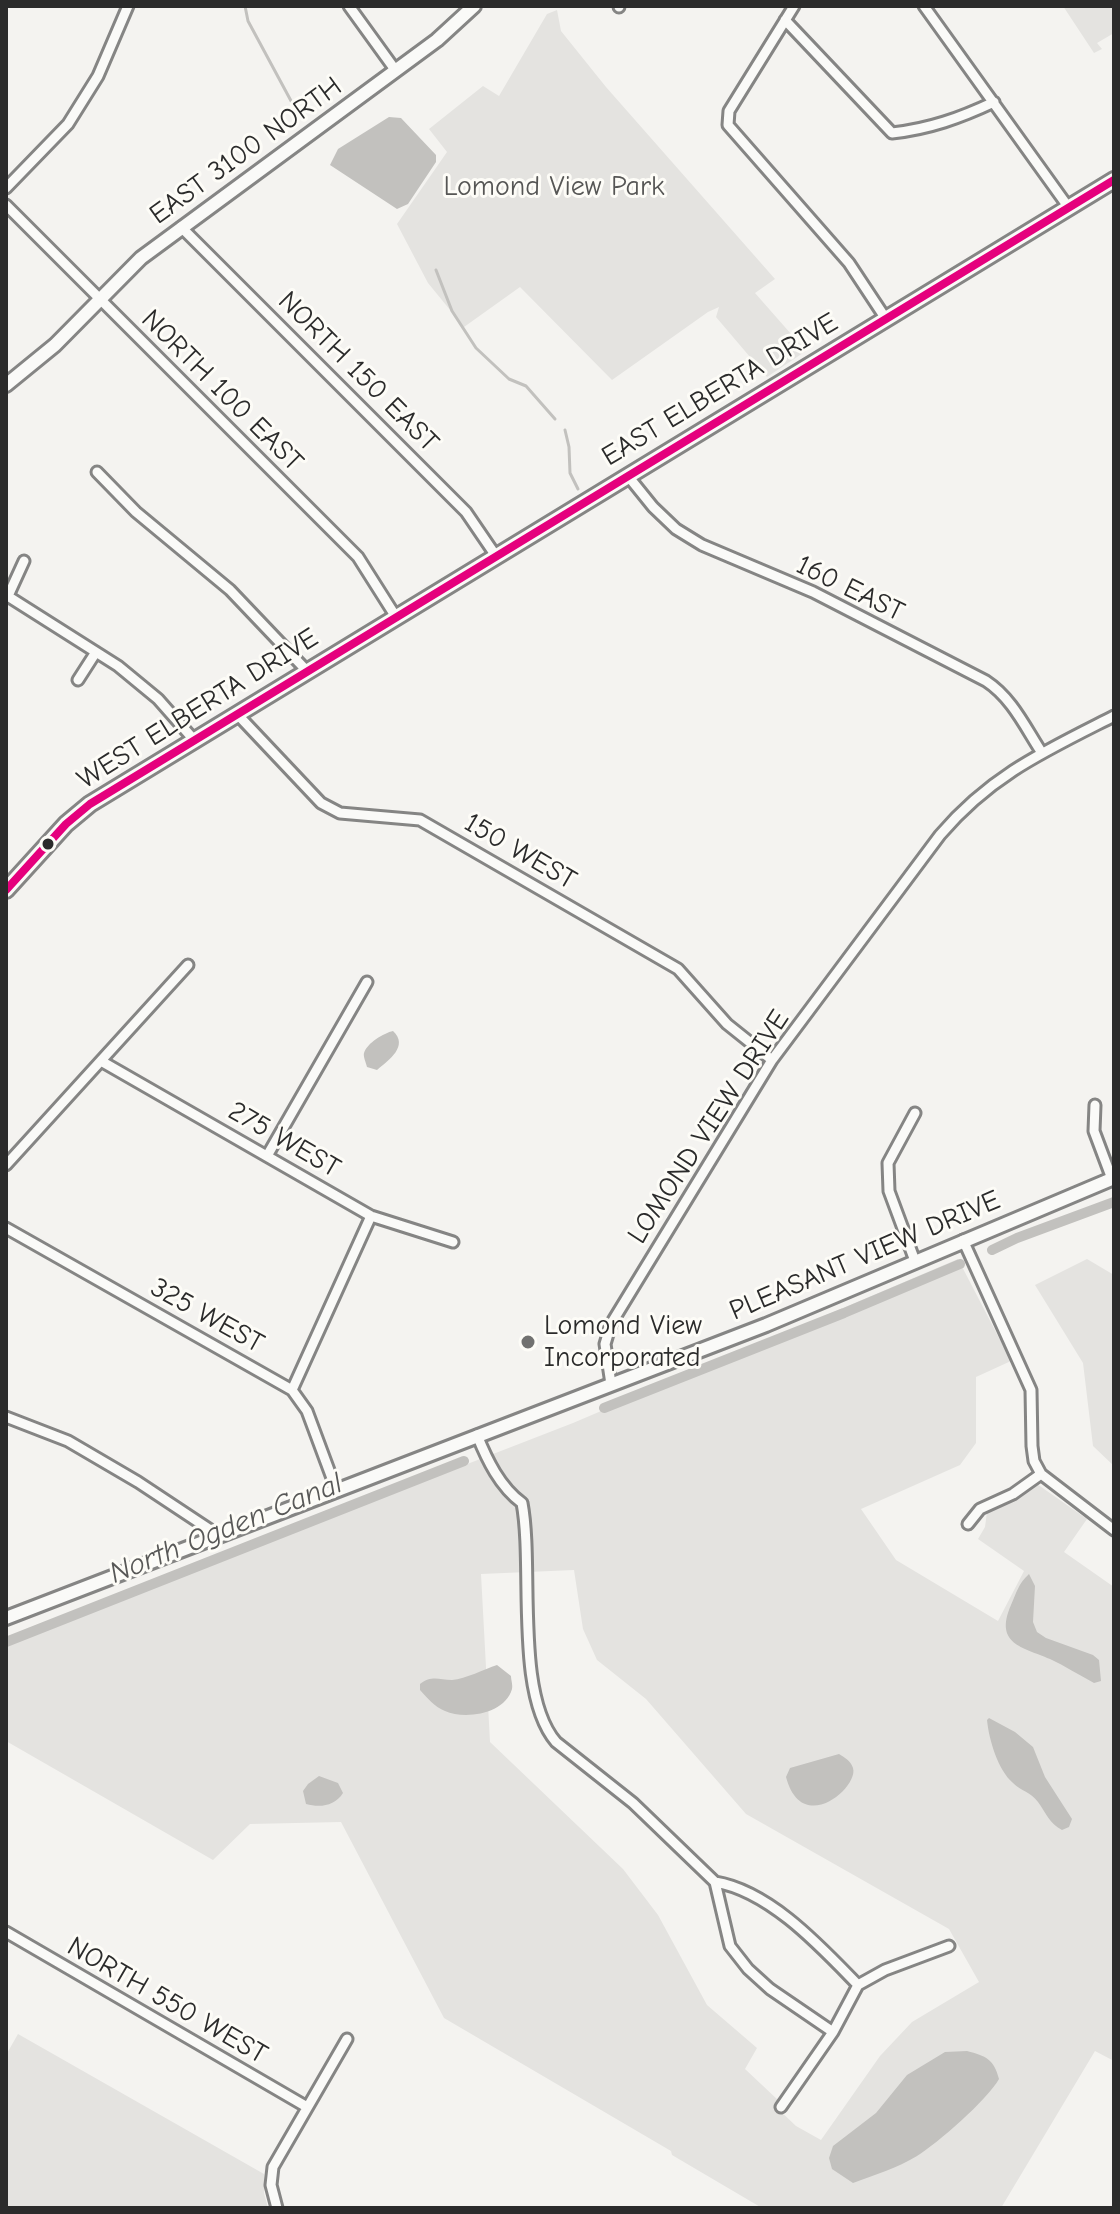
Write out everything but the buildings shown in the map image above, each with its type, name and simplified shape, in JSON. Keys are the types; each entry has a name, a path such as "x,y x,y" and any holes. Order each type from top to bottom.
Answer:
{"main road":[{"name":"EAST ELBERTA DRIVE","path":"353,644 1114,180"},
{"name":"WEST ELBERTA DRIVE","path":"6,890 66,824 90,804 353,644"}],"street":[{"path":"6,188 68,124 98,76 127,6"},
{"path":"349,6 396,71"},
{"name":"EAST 3100 NORTH","path":"8,380 55,345 141,258 396,71 457,24 474,6"},
{"path":"794,6 729,111 728,125 849,263 886,319"},
{"path":"924,6 1069,208"},
{"path":"785,20 892,133 922,130 956,120 994,102"},
{"name":"NORTH 100 EAST","path":"6,205 358,557 396,617"},
{"name":"NORTH 150 EAST","path":"181,227 466,512 496,556"},
{"path":"97,472 136,512 230,590 307,671"},
{"name":"160 EAST","path":"628,476 676,529 702,545 813,592 999,690 1042,753"},
{"path":"24,561 7,596 118,666 158,699 195,741"},
{"path":"78,680 96,652"},
{"name":"150 WEST","path":"237,714 321,803 340,813 420,820 678,969 727,1024 772,1060"},
{"name":"LOMOND VIEW DRIVE","path":"611,1384 605,1344 611,1324 772,1060 886,908 962,808 992,783 1114,716"},
{"path":"6,1165 188,965"},
{"path":"267,1156 367,982"},
{"name":"275 WEST","path":"101,1061 371,1216 453,1242"},
{"path":"1095,1105 1094,1131 1113,1179"},
{"path":"915,1113 888,1163 889,1191 915,1261"},
{"name":"PLEASANT VIEW DRIVE","path":"6,1618 766,1325 1113,1179"},
{"path":"336,1489 307,1411 292,1390 371,1216"},
{"name":"325 WEST","path":"6,1228 292,1390"},
{"path":"963,1240 1031,1390 1034,1461 1041,1474 1114,1530"},
{"path":"6,1417 68,1441 138,1482 218,1535"},
{"path":"477,1435 491,1466 522,1503 535,1697 546,1731 635,1805 715,1882 730,1946 748,1969 770,1989 833,2032"},
{"path":"968,1524 980,1509 1013,1494 1041,1474"},
{"path":"715,1882 734,1885 804,1929 858,1985"},
{"name":"NORTH 550 WEST","path":"6,1932 307,2107"},
{"path":"781,2107 833,2032 858,1985 885,1970 949,1946"},
{"path":"277,2208 271,2185 273,2167 347,2039"}],"green space":[{"path":"1063,6 1114,6 1114,33 1097,43 1102,49 1094,53"},
{"name":"Lomond View Park","path":"557,10 561,31 606,87 775,279 755,293 806,351 767,377 716,317 719,307 612,380 520,287 464,327 428,283 397,224 447,152 429,129 483,86 499,96 547,14"},
{"path":"958,1259 1011,1361 976,1377 976,1443 960,1465 861,1509 896,1560 998,1621 1024,1571 978,1539 985,1527 987,1512 1020,1498 1037,1484 1087,1519 1064,1552 1114,1587 1114,2061 1095,2051 1001,2208 762,2208 444,2018 341,1822 250,1824 213,1860 6,1741 6,1643 573,1423","holes":["574,1570 583,1629 597,1660 646,1699 746,1814 949,1929 979,1982 912,2022 880,2056 821,2140 796,2126 774,2105 778,2100 745,2069 757,2048 707,2005 658,1915 623,1869 490,1742 481,1574"]},
{"path":"1087,1259 1114,1275 1114,1466 1093,1446 1083,1363 1035,1285"},
{"path":"18,2034 264,2174 268,2208 6,2208 6,2055"}],"shaded area":[{"path":"389,117 401,118 436,155 436,162 408,204 397,209 330,165 338,149"},
{"path":"393,1031 399,1042 396,1052 377,1070 367,1067 366,1049 376,1039"},
{"path":"1029,1574 1035,1586 1033,1622 1037,1632 1093,1655 1099,1660 1101,1681 1094,1683 1021,1647 1008,1636 1006,1628 1011,1605 1022,1581"},
{"path":"497,1665 511,1676 512,1689 501,1704 483,1713 453,1714 435,1705 420,1690 420,1684 428,1680 457,1679"},
{"path":"989,1718 1015,1732 1033,1747 1045,1777 1072,1819 1069,1827 1062,1830 1058,1827 1035,1799 1008,1777 992,1745"},
{"path":"839,1754 853,1768 847,1786 828,1802 816,1806 804,1804 794,1795 786,1777 790,1768"},
{"path":"319,1776 338,1783 343,1793 327,1805 306,1804 303,1791"},
{"path":"967,2051 988,2059 999,2079 949,2131 909,2160 853,2183 832,2169 829,2158 833,2146 876,2113 907,2075 945,2052"}],"waterway":[{"path":"245,6 248,21 297,112"},
{"path":"436,270 452,311 476,348 509,379 526,386 555,419"},
{"path":"565,430 570,473 578,489"},
{"name":"North Ogden Canal","path":"992,1250 1114,1202"},
{"name":"North Ogden Canal","path":"604,1408 960,1264"},
{"name":"North Ogden Canal","path":"6,1642 464,1461"}],"transit line":[{"path":"6,890 66,824 90,804 1114,180"}],"place":[{"name":"Lomond View Incorporated","path":"528,1342"}]}
